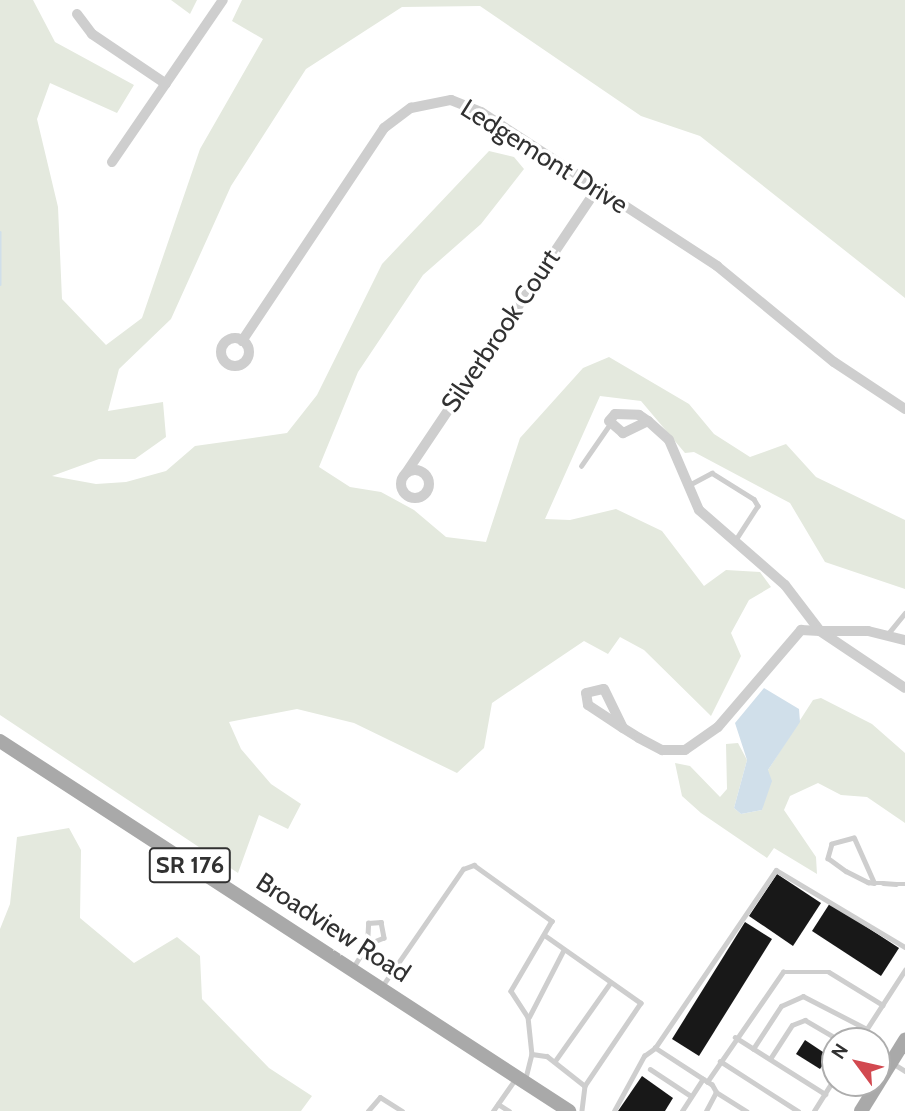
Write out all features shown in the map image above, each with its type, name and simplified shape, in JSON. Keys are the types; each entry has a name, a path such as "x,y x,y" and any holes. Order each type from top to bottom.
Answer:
{"main road":[{"name":"Broadview Road","path":"0,741 569,1111"},
{"path":"891,1058 905,1040"}],"street":[{"path":"112,162 223,0"},
{"path":"77,14 92,34 166,84"},
{"name":"Ledgemont Drive","path":"242,341 384,128 411,108 430,101 465,104 717,266 834,362 905,409"},
{"name":"Silverbrook Court","path":"406,473 597,189"},
{"path":"648,421 623,433 610,424 615,414 628,412 648,421 669,440 699,510 785,585 820,631 905,688"},
{"path":"623,728 662,750 685,750 718,727 788,639 801,630 887,635 905,640"}],"lane":[{"path":"581,466 610,424"},
{"path":"689,485 712,473 754,499 758,506 736,540"},
{"path":"887,635 905,613"},
{"path":"874,883 854,838 832,844 828,858 874,883 905,884"},
{"path":"380,988 468,865 549,916 546,936 511,991 528,1017 533,1054 520,1079 493,1111"},
{"path":"614,1111 644,1056 656,1048 776,870 905,947"},
{"path":"351,970 368,945 384,938 381,922 368,923 368,945"},
{"path":"546,936 563,951 641,1003 639,1013 585,1086 582,1111"},
{"path":"528,1017 563,951"},
{"path":"682,1111 720,1061 769,982 798,967 829,972 883,1005"},
{"path":"868,1027 905,970"},
{"path":"555,1061 610,983"},
{"path":"753,1048 781,1006 803,996 863,1027"},
{"path":"770,1059 792,1025 805,1020 821,1029"},
{"path":"735,1037 821,1091"},
{"path":"656,1048 747,1111"},
{"path":"533,1054 555,1061 585,1086"},
{"path":"720,1061 798,1111"},
{"path":"650,1069 691,1096"},
{"path":"706,1111 716,1092"},
{"path":"369,1111 380,1097 402,1111"},
{"path":"498,1104 509,1111"}],"shaded area":[{"path":"0,0 33,0 55,42 134,85 117,113 50,83 37,119 58,207 62,299 106,345 142,318 200,149 263,39 232,21 242,0 905,0 905,298 700,136 641,116 480,6 402,7 306,69 231,186 171,319 119,369 108,411 163,402 166,437 135,459 99,459 52,476 96,484 126,482 166,471 195,446 287,433 317,395 382,264 489,151 514,157 524,169 481,224 423,275 358,372 319,467 350,487 381,492 414,510 446,537 486,542 520,438 583,368 609,357 689,404 714,434 750,457 786,444 816,477 905,520 905,589 825,562 790,503 694,452 685,453 641,401 600,396 545,519 570,520 616,509 662,531 704,586 726,570 760,572 771,587 749,600 731,633 741,656 711,716 644,650 620,637 608,654 584,641 492,703 484,748 457,773 354,723 297,709 229,722 241,749 271,784 301,804 288,829 259,815 238,873 0,715"},
{"path":"171,0 197,0 190,14"},
{"path":"764,688 799,709 800,722 768,770 772,781 762,810 741,814 734,808 747,760 735,723"},
{"path":"821,698 872,724 905,753 905,823 867,797 841,795 818,783 790,796 784,810 816,857 817,874 774,848 767,858 701,813 682,796 675,763 690,766 720,797 727,789 726,744 738,743 747,760 734,808 741,814 762,810 768,770 813,700"},
{"path":"69,828 81,850 80,918 134,963 177,937 200,956 202,999 269,1068 312,1096 301,1111 0,1111 0,929 10,904 17,837"}],"building":[{"path":"777,874 821,903 793,946 749,916"},
{"path":"830,903 899,948 881,976 812,931"},
{"path":"745,922 772,939 699,1056 672,1039"},
{"path":"805,1040 821,1051 821,1068 820,1069 796,1054"},
{"path":"642,1076 673,1098 665,1111 618,1111"}],"waterway":[{"path":"0,232 0,284"}]}
